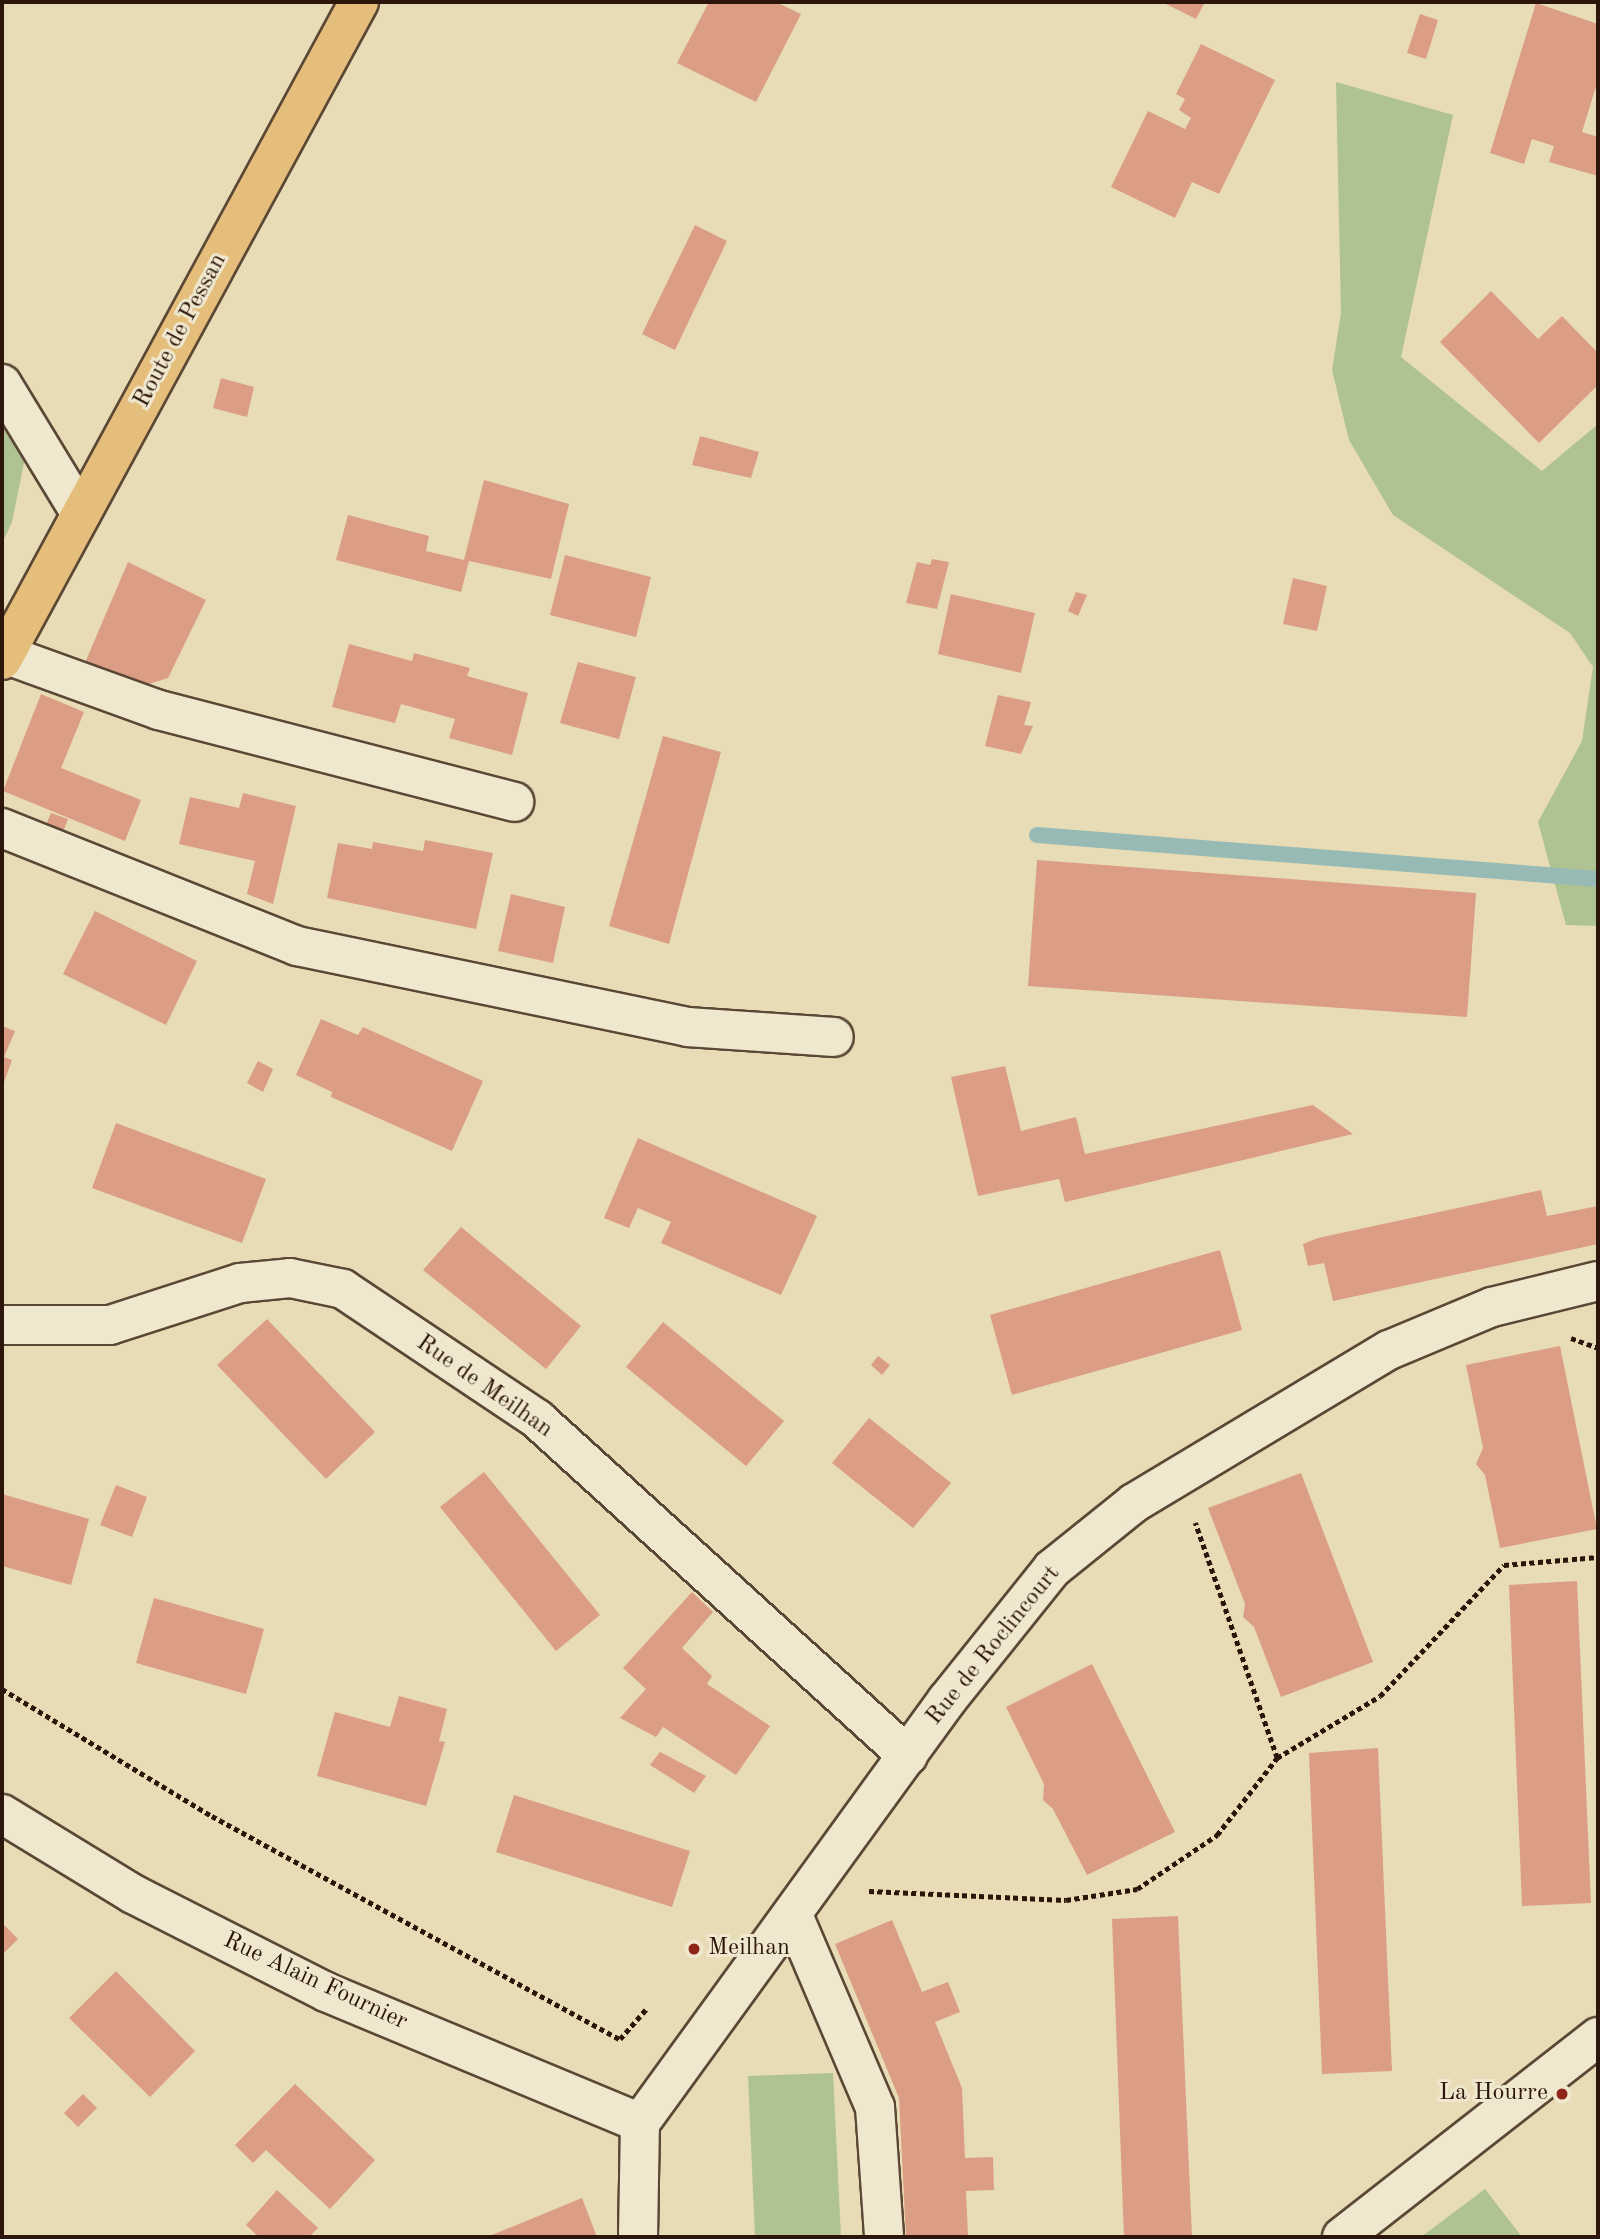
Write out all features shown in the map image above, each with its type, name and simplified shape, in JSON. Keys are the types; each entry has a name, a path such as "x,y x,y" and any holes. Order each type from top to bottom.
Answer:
{"main road":[{"name":"Route de Pessan","path":"3,657 359,2"}],"street":[{"path":"2,384 81,514"},
{"path":"3,657 159,710 514,802"},
{"path":"2,828 310,949 688,1027 834,1037"},
{"name":"Rue de Meilhan","path":"2,1325 110,1325 240,1283 290,1278 343,1289 537,1419 908,1756"},
{"name":"Rue de Roclincourt","path":"640,2123 908,1756 1052,1569 1134,1503 1390,1350 1492,1307 1598,1281"},
{"name":"Rue Alain Fournier","path":"2,1815 133,1894 326,1992 640,2123"},
{"path":"802,1902 875,2107 884,2237"},
{"path":"1342,2237 1598,2037"},
{"path":"638,2237 640,2123"}],"path":[{"path":"1179,1476 1277,1758"},
{"path":"802,1902 1066,1900 1137,1889 1217,1835 1277,1758 1380,1696 1504,1564 1598,1557"},
{"path":"2,1689 212,1816 620,2039 647,2008"}],"green space":[{"path":"1336,82 1453,115 1401,357 1542,471 1598,424 1598,926 1566,925 1538,822 1582,741 1593,667 1570,633 1393,515 1349,440 1332,370 1341,313"},
{"path":"2,415 26,453 12,522 2,544"},
{"path":"833,2073 841,2237 755,2237 748,2076"},
{"path":"1485,2189 1522,2237 1421,2237"}],"building":[{"path":"709,2 776,2 801,14 756,102 677,63"},
{"path":"1162,2 1205,2 1196,19"},
{"path":"1536,3 1598,24 1598,80 1582,132 1598,137 1598,176 1549,162 1554,146 1532,139 1524,164 1490,153"},
{"path":"1420,14 1438,20 1426,59 1407,53"},
{"path":"1201,44 1275,80 1219,194 1192,182 1175,218 1111,187 1148,111 1185,129 1191,118 1179,110 1185,99 1176,94"},
{"path":"695,225 727,241 675,350 642,334"},
{"path":"1491,291 1538,339 1562,316 1598,353 1598,385 1539,443 1440,342"},
{"path":"221,378 254,387 247,417 213,408"},
{"path":"700,436 759,452 751,478 692,465"},
{"path":"484,480 569,504 551,579 469,561 461,592 336,560 348,515 429,536 426,551 464,560"},
{"path":"565,555 651,577 636,637 550,615"},
{"path":"932,559 949,562 937,609 906,603 917,562 930,565"},
{"path":"128,562 206,600 168,678 133,689 84,665"},
{"path":"1293,578 1327,586 1317,631 1283,624"},
{"path":"1076,592 1087,595 1078,616 1068,611"},
{"path":"951,594 1035,613 1021,673 938,654"},
{"path":"349,644 412,661 414,653 470,668 467,676 528,693 512,755 449,738 455,719 401,704 395,723 332,707"},
{"path":"578,662 636,677 619,739 560,723"},
{"path":"41,694 84,712 61,768 141,800 125,841 3,791"},
{"path":"998,695 1031,702 1024,725 1033,726 1021,754 985,746"},
{"path":"663,736 721,752 669,944 609,926"},
{"path":"243,793 296,806 273,904 247,894 255,861 179,844 190,797 239,808"},
{"path":"51,813 68,819 60,840 43,832"},
{"path":"425,840 493,853 476,929 327,898 338,843 372,849 373,842 423,851"},
{"path":"1037,860 1476,893 1467,1017 1028,986"},
{"path":"511,894 565,907 553,963 498,951"},
{"path":"95,911 197,961 166,1025 63,974"},
{"path":"321,1019 358,1035 363,1027 483,1081 452,1151 331,1097 332,1092 296,1075"},
{"path":"2,1026 15,1031 4,1057 12,1060 2,1088"},
{"path":"258,1061 273,1069 263,1092 247,1083"},
{"path":"1005,1066 1021,1131 1076,1117 1085,1154 1313,1105 1353,1134 1065,1202 1059,1179 978,1196 951,1077"},
{"path":"116,1123 266,1179 242,1243 92,1188"},
{"path":"638,1138 817,1216 781,1295 661,1243 671,1222 638,1208 629,1228 604,1218"},
{"path":"1541,1190 1547,1216 1598,1206 1598,1244 1333,1301 1324,1263 1308,1266 1303,1244 1318,1238"},
{"path":"461,1227 581,1326 546,1369 423,1270"},
{"path":"1220,1250 1242,1330 1012,1395 990,1315"},
{"path":"267,1319 375,1432 326,1479 217,1365"},
{"path":"663,1322 784,1421 746,1466 626,1367"},
{"path":"1560,1346 1597,1529 1500,1548 1485,1475 1476,1464 1483,1448 1466,1365"},
{"path":"878,1356 890,1365 882,1375 871,1365"},
{"path":"869,1418 951,1483 913,1528 832,1463"},
{"path":"484,1472 600,1615 556,1651 440,1507"},
{"path":"1301,1473 1373,1662 1281,1697 1254,1627 1243,1617 1245,1604 1208,1508"},
{"path":"116,1485 147,1497 132,1537 100,1525"},
{"path":"2,1494 89,1519 71,1585 2,1566"},
{"path":"1577,1581 1591,1903 1522,1906 1509,1585"},
{"path":"692,1592 713,1612 682,1648 712,1676 707,1684 770,1726 736,1775 663,1727 656,1737 620,1718 646,1689 623,1668"},
{"path":"154,1598 264,1629 246,1694 136,1663"},
{"path":"1092,1664 1175,1832 1087,1875 1053,1809 1043,1800 1044,1784 1006,1707"},
{"path":"399,1696 447,1709 439,1741 445,1742 426,1806 317,1776 335,1712 390,1727"},
{"path":"1378,1748 1392,2071 1322,2074 1309,1753"},
{"path":"660,1752 706,1776 694,1793 650,1765"},
{"path":"514,1795 690,1851 672,1907 496,1852"},
{"path":"1178,1916 1192,2237 1124,2237 1112,1919"},
{"path":"892,1920 922,1992 948,1982 960,2012 935,2022 962,2088 965,2158 993,2157 994,2190 966,2191 968,2237 906,2237 899,2098 835,1944"},
{"path":"2,1923 18,1939 2,1955"},
{"path":"116,1971 195,2051 150,2097 69,2018"},
{"path":"295,2084 375,2160 330,2209 266,2150 253,2163 235,2145"},
{"path":"83,2094 97,2108 78,2127 64,2113"},
{"path":"277,2190 318,2228 309,2237 259,2237 246,2225"},
{"path":"582,2198 597,2237 487,2237"}],"waterway":[{"path":"1037,835 1598,879"}],"place":[{"name":"Meilhan","path":"694,1949"},
{"name":"La Hourre","path":"1562,2094"}]}
